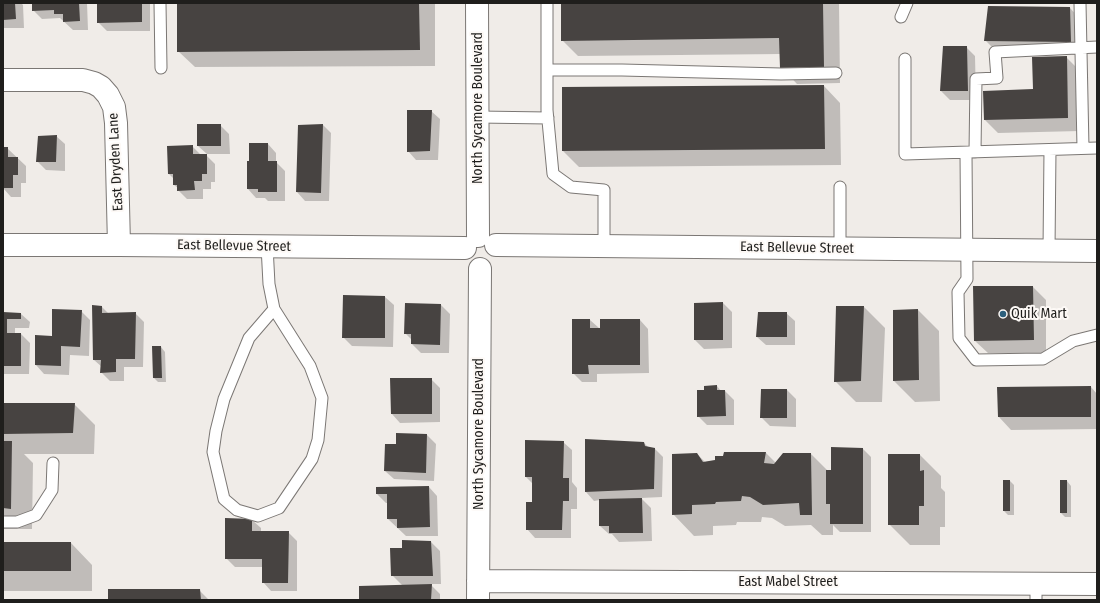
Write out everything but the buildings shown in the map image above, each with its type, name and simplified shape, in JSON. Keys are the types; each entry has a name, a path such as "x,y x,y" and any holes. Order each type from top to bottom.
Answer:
{"street":[{"name":"North Sycamore Boulevard","path":"477,3 480,243 464,253 468,262 475,268 480,269 478,591"},
{"name":"East Dryden Lane","path":"3,80 83,80 101,87 108,95 114,108 116,123 119,245"},
{"name":"East Bellevue Street","path":"3,245 268,246 480,243 604,246 1097,251"},
{"name":"East Mabel Street","path":"478,591 1036,592 1097,584"}],"lane":[{"path":"160,3 161,68"},
{"path":"547,3 548,118 553,174 571,187 604,190 604,246"},
{"path":"901,17 907,3"},
{"path":"1080,3 1084,148"},
{"path":"1097,47 995,52 997,78 976,79 970,152 966,249 967,279 958,292 959,338 976,360 1042,359 1073,341 1097,335"},
{"path":"905,59 905,154 1097,148"},
{"path":"547,70 622,70 781,74 836,73"},
{"path":"478,117 548,118"},
{"path":"1049,250 1050,150"},
{"path":"840,187 840,248"},
{"path":"268,246 269,284 274,309 310,366 322,398 318,440 312,459 279,508 258,516 238,510 224,499 213,452 216,431 224,399 249,338 274,309"},
{"path":"3,522 17,522 36,514 52,490 53,463"}],"place":[{"name":"Quik Mart","path":"1003,314"}]}
